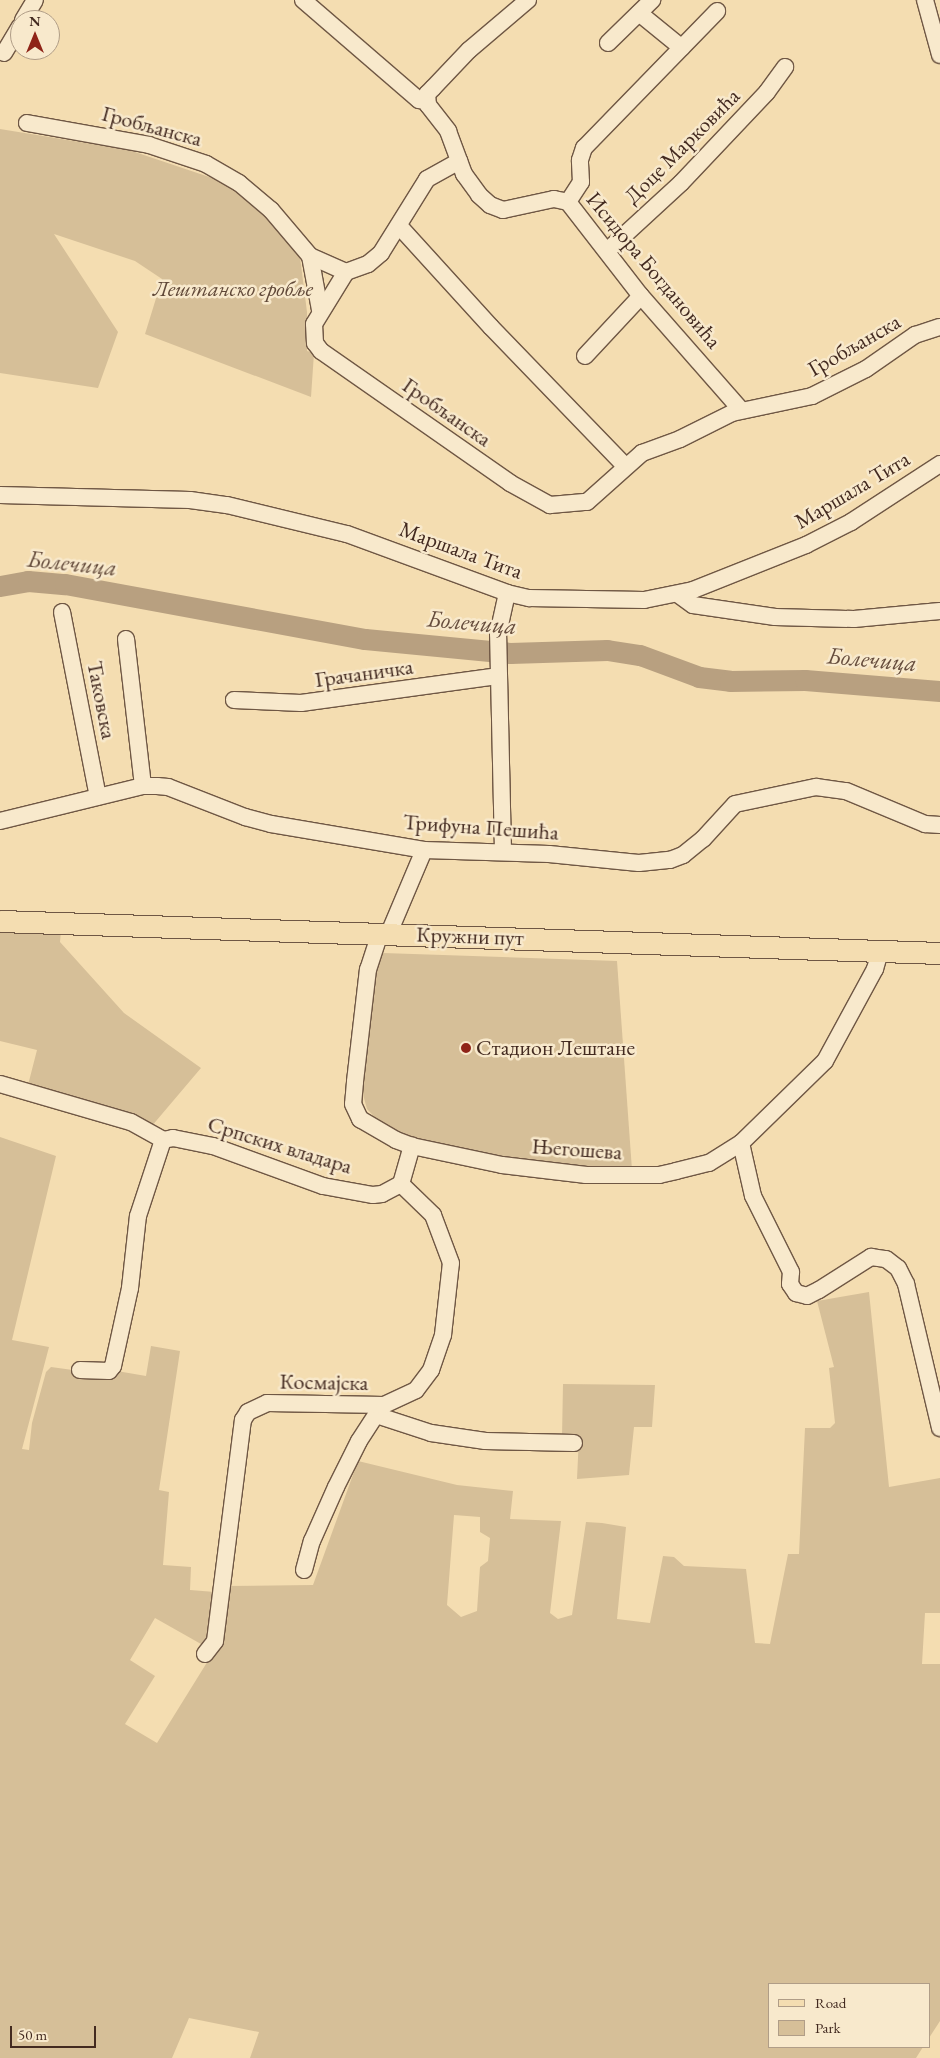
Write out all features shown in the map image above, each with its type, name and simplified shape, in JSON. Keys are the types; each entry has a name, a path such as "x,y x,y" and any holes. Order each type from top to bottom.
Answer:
{"main road":[{"name":"Кружни пут","path":"0,921 940,953"}],"street":[{"name":"Исидора Богдановића","path":"303,0 413,95 426,101 448,131 459,161 479,196 496,209 512,210 559,199 568,202 641,296 740,410"},
{"path":"426,101 433,88 469,50 528,0"},
{"path":"608,43 652,0"},
{"path":"925,0 940,55"},
{"path":"568,202 581,182 580,160 584,148 718,11"},
{"path":"639,13 682,48"},
{"path":"4,53 10,43"},
{"name":"Доце Марковића","path":"607,251 681,184 767,92 785,67"},
{"name":"Гробљанска","path":"27,122 150,145 206,164 239,182 271,210 310,256 346,272 320,310 314,331 315,343 321,351 510,483 544,503 564,506 587,502 602,491 625,466 642,453 680,439 740,410 788,403 812,396 866,369 914,335 940,327"},
{"path":"346,272 368,264 381,253 400,227 427,180 459,161"},
{"path":"400,227 491,327 625,466"},
{"path":"310,256 320,310"},
{"path":"585,356 641,296"},
{"name":"Маршала Тита","path":"0,495 190,500 228,505 347,534 507,593 529,598 635,600 679,595 831,534 940,464"},
{"path":"503,851 498,643 507,593"},
{"path":"679,595 693,606 775,616 854,619 940,611"},
{"name":"Таковска","path":"62,612 98,797"},
{"path":"126,639 143,786"},
{"name":"Грачаничка","path":"234,700 301,704 499,676"},
{"name":"Трифуна Пешића","path":"0,820 143,786 168,786 245,817 271,824 424,850 503,851 638,863 670,860 694,848 735,804 824,787 846,791 926,824 940,825"},
{"name":"Његошева","path":"424,850 384,933 367,976 354,1104 360,1119 396,1140 412,1146 545,1172 634,1176 658,1175 709,1163 741,1143 825,1062 875,969 880,951"},
{"name":"Српских владара","path":"0,1084 130,1122 163,1140 173,1138 214,1146 323,1186 373,1195 382,1194 401,1184"},
{"path":"80,1370 109,1370 113,1366 136,1255 138,1216 163,1140"},
{"path":"741,1143 753,1196 791,1272 790,1284 796,1293 807,1296 871,1257 886,1259 898,1268 906,1284 940,1428"},
{"path":"401,1184 412,1146"},
{"name":"Космајска","path":"205,1654 215,1642 243,1420 248,1412 267,1403 380,1410 416,1390 431,1370 442,1335 451,1278 448,1252 433,1215 401,1184"},
{"path":"304,1570 312,1541 336,1487 359,1441 380,1410 431,1433 485,1441 574,1443"}],"green space":[{"name":"Лештанско гробље","path":"0,129 129,150 233,185 285,234 300,257 307,312 307,351 314,353 311,397 145,334 162,279 135,261 54,234 118,332 98,388 0,373"},
{"path":"0,928 61,931 60,942 124,1013 201,1068 151,1127 27,1089 37,1050 0,1041"},
{"path":"383,953 617,961 632,1170 545,1167 422,1144 384,1127 367,1109 362,1091 373,976"},
{"path":"0,1137 56,1156 12,1340 49,1347 22,1449 29,1450 32,1423 46,1372 51,1367 80,1371 111,1370 146,1376 151,1346 180,1351 159,1490 169,1492 163,1565 191,1567 190,1590 215,1592 210,1640 201,1644 155,1618 130,1660 155,1676 125,1724 157,1743 219,1643 226,1586 313,1585 358,1461 457,1485 513,1491 510,1519 561,1521 550,1613 558,1619 572,1615 586,1522 602,1523 626,1527 617,1619 650,1623 663,1556 674,1557 684,1566 746,1569 755,1643 770,1644 788,1554 799,1554 805,1428 830,1428 835,1423 829,1368 834,1367 817,1301 869,1292 889,1487 940,1478 940,1613 925,1613 922,1664 940,1664 940,2021 930,2036 930,1983 768,1983 768,2048 922,2048 916,2058 250,2058 259,2032 189,2018 172,2058 0,2058","holes":["454,1515 480,1517 480,1532 490,1538 488,1561 480,1567 477,1611 461,1617 447,1605"]},
{"path":"563,1384 655,1385 652,1427 634,1427 629,1475 577,1479 579,1436 562,1437"}],"waterway":[{"name":"Болечица","path":"0,586 28,581 65,584 365,639 510,653 607,650 640,655 699,677 730,681 805,680 940,691"}],"place":[{"name":"Стадион Лештане","path":"466,1048"}]}
